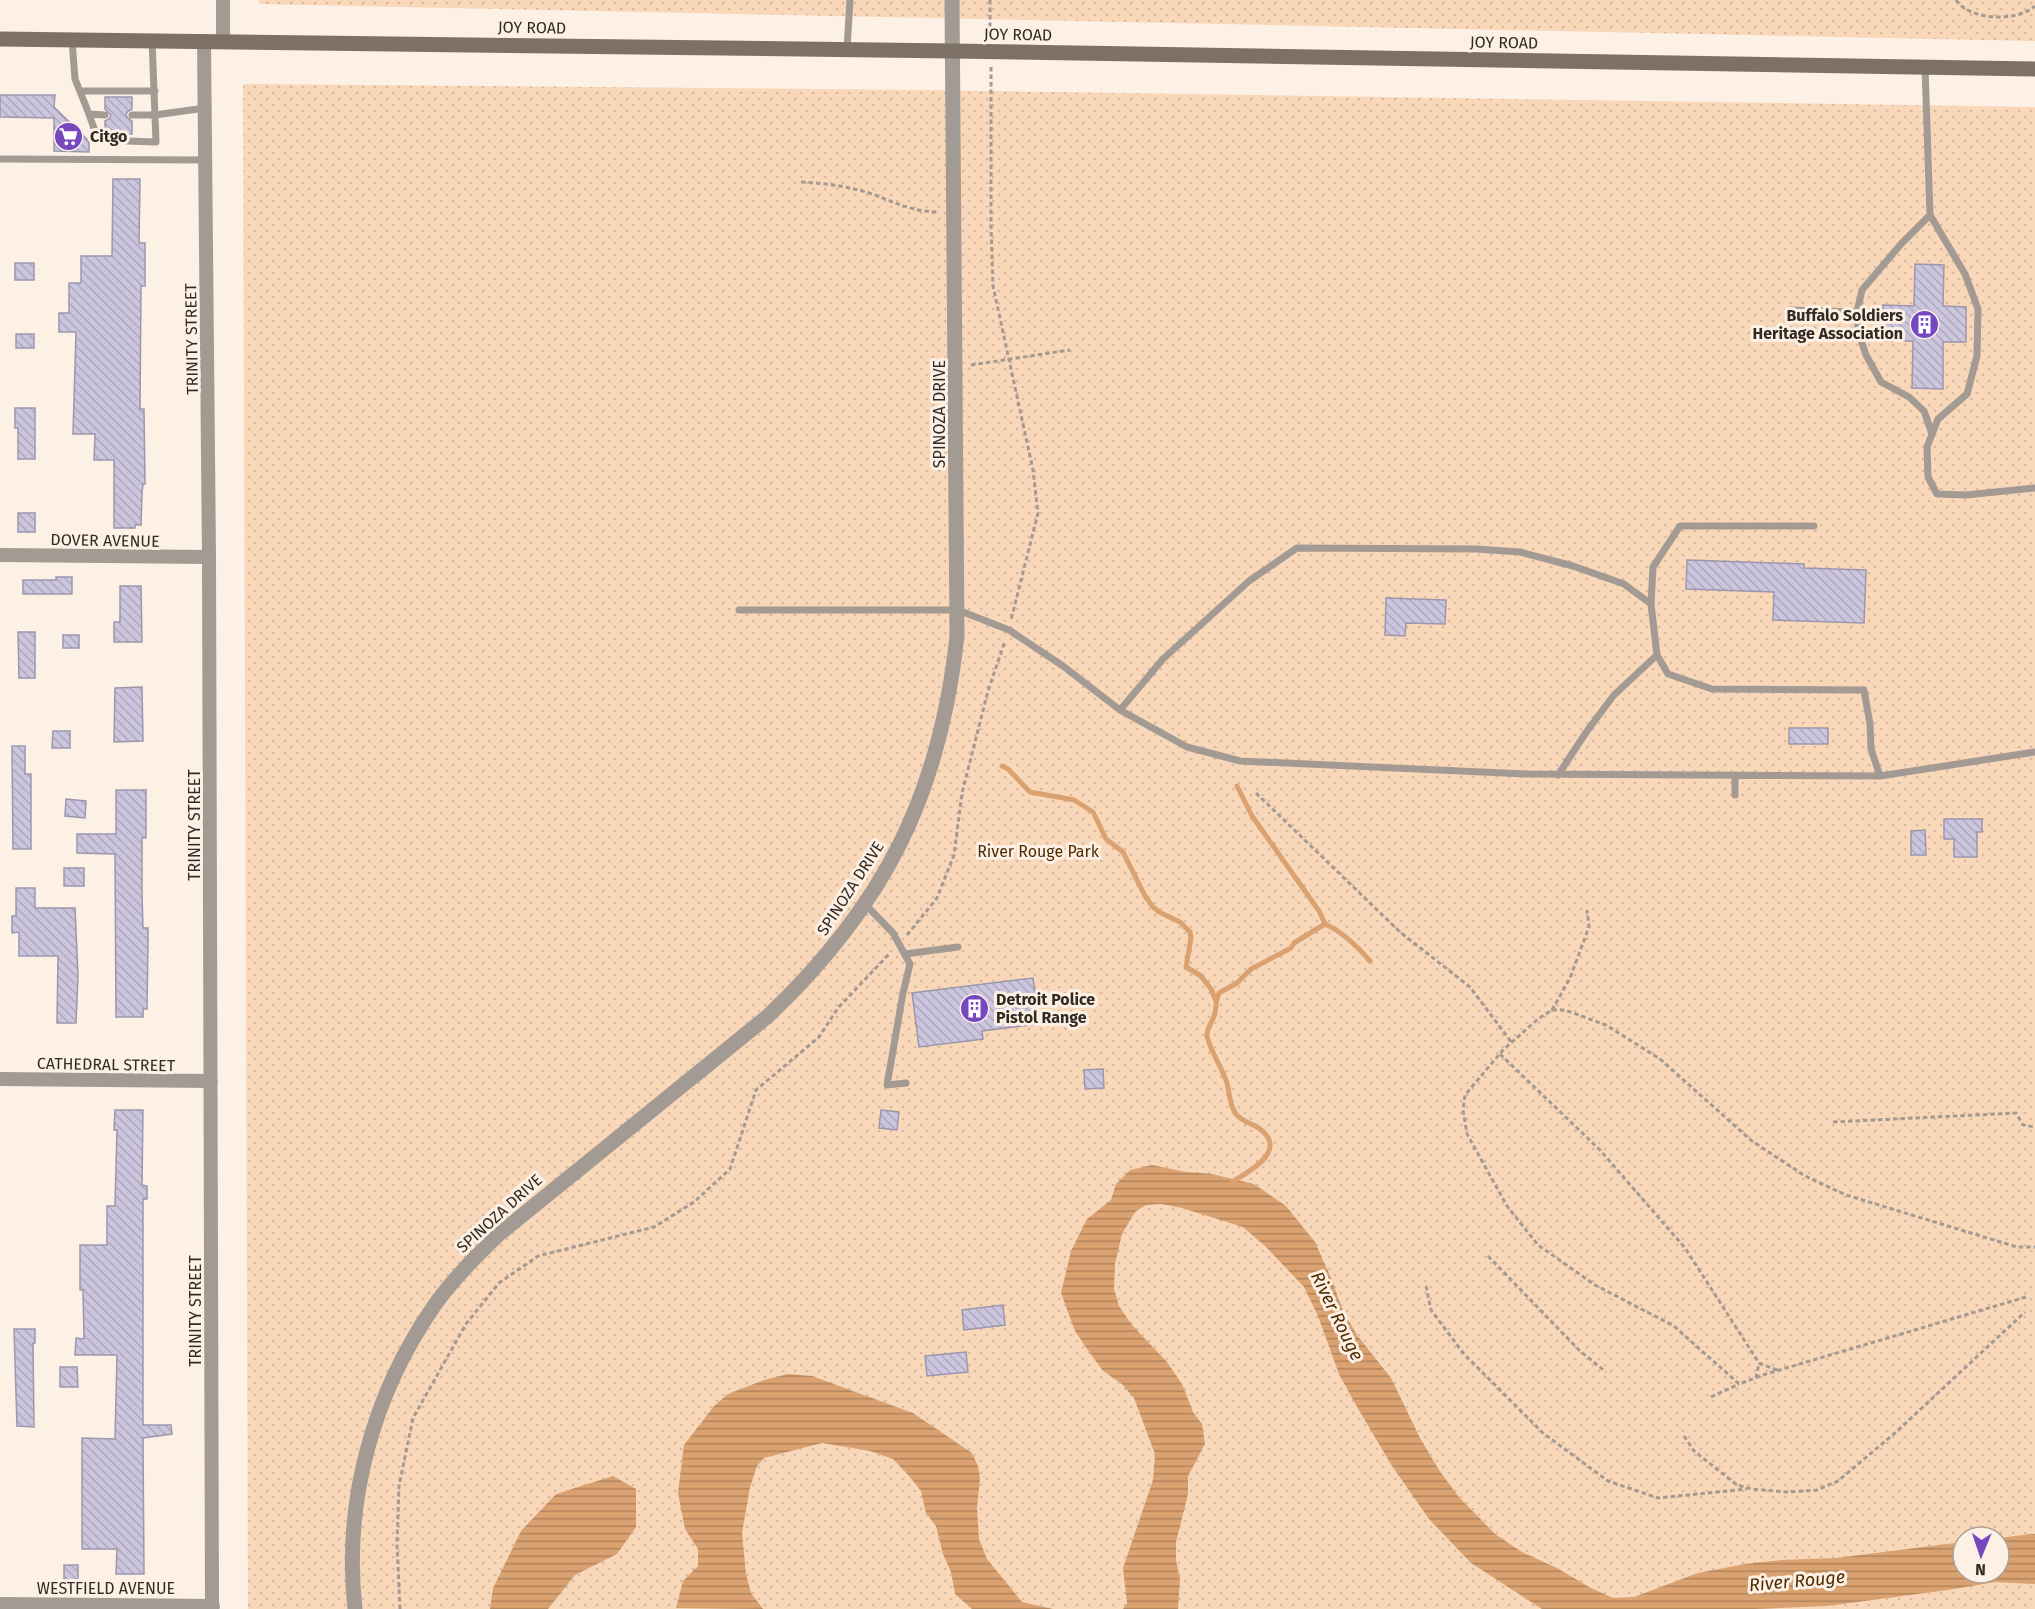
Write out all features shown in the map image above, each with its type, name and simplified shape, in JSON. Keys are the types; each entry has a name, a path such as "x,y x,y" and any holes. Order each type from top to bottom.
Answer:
{"main road":[{"name":"JOY ROAD","path":"0,39 847,49 2035,69"}],"street":[{"path":"222,0 223,41"},
{"name":"SPINOZA DRIVE","path":"355,1609 353,1538 357,1500 369,1440 388,1387 409,1345 434,1305 470,1262 498,1235 768,1016 816,968 865,904 900,846 918,806 933,765 944,723 952,680 958,610 952,0"},
{"name":"TRINITY STREET","path":"204,41 209,557 212,1607"},
{"name":"DOVER AVENUE","path":"0,555 209,557"},
{"name":"CATHEDRAL STREET","path":"0,1079 211,1081"},
{"name":"WESTFIELD AVENUE","path":"0,1604 212,1607"}],"lane":[{"path":"847,49 850,0"},
{"path":"72,39 75,79 98,140 156,142 152,40"},
{"path":"1925,67 1930,215 1965,274 1978,309 1977,356 1967,394 1938,419 1927,447 1928,477 1937,494 1966,495 2035,488"},
{"path":"80,91 155,91"},
{"path":"132,115 155,115 205,108"},
{"path":"89,114 105,115"},
{"path":"0,159 205,160"},
{"path":"1930,215 1901,243 1862,290 1857,312 1858,331 1866,355 1881,382 1909,397 1924,411 1932,434"},
{"path":"1791,310 1857,312"},
{"path":"1814,526 1680,526 1653,567 1651,604 1657,655 1668,674 1712,689 1864,690 1870,724 1871,748 1881,776"},
{"path":"1120,710 1163,658 1250,581 1297,548 1476,549 1520,552 1573,566 1624,584 1651,604"},
{"path":"739,610 958,610 1009,630 1063,666 1120,710 1187,747 1240,761 1558,775 1881,776 2035,752"},
{"path":"1558,775 1614,695 1657,655"},
{"path":"1735,775 1735,795"},
{"path":"865,904 894,933 910,964 887,1085 906,1083"},
{"path":"905,954 958,947"}],"path":[{"path":"400,1609 397,1544 399,1486 413,1418 466,1324 499,1283 538,1256 654,1227 694,1202 730,1169 756,1090 819,1037 838,1008 900,942 937,898 954,855 962,793 988,691 1009,630 1038,513 1032,470 993,286 990,0"},
{"path":"1956,0 1959,5 1979,14 2005,18 2035,6"},
{"path":"801,182 867,192 911,210 954,212"},
{"path":"956,368 1070,350"},
{"path":"1256,793 1400,932 1470,987 1512,1043"},
{"path":"1587,910 1589,927 1570,978 1552,1010 1538,1019 1500,1054 1466,1095 1463,1110 1467,1134 1507,1206 1538,1245 1595,1285 1674,1326 1739,1384"},
{"path":"1552,1010 1566,1010 1606,1025 1660,1059 1752,1141 1805,1176 1846,1195 1896,1211 2017,1247 2035,1247"},
{"path":"1500,1054 1600,1150 1685,1248 1759,1362 1779,1371"},
{"path":"1833,1122 2016,1113 2023,1125 2035,1127"},
{"path":"1488,1256 1580,1351 1606,1372"},
{"path":"1426,1286 1431,1310 1464,1354 1543,1433 1608,1481 1658,1498 1752,1489"},
{"path":"1711,1397 1756,1378 2025,1297"},
{"path":"1684,1436 1694,1451 1737,1485 1752,1489 1786,1492 1817,1490 1838,1481 1895,1433 2025,1311"},
{"path":"1756,1378 1759,1362"}],"green space":[{"path":"259,0 2035,0 2035,41 259,4"},
{"name":"River Rouge Park","path":"243,84 922,90 2035,107 2035,1609 248,1609"}],"water":[{"name":"River Rouge","path":"1152,1165 1186,1172 1212,1174 1254,1184 1286,1206 1315,1242 1343,1311 1357,1335 1391,1378 1420,1438 1458,1496 1495,1534 1522,1552 1557,1568 1589,1587 1613,1598 1634,1597 1698,1573 1745,1564 1836,1558 1951,1544 1951,1585 1977,1585 1827,1606 1754,1609 1542,1609 1471,1563 1429,1519 1392,1466 1353,1400 1339,1374 1318,1316 1304,1287 1266,1247 1243,1227 1182,1208 1161,1204 1146,1205 1135,1212 1122,1234 1115,1264 1114,1289 1119,1306 1131,1324 1167,1362 1182,1384 1193,1412 1202,1424 1205,1444 1188,1476 1188,1494 1176,1542 1176,1560 1180,1579 1178,1609 1123,1609 1127,1603 1123,1568 1153,1480 1155,1454 1134,1398 1122,1384 1103,1371 1085,1346 1075,1331 1061,1293 1071,1251 1087,1219 1111,1200 1116,1184 1130,1170"},
{"path":"788,1374 812,1376 913,1413 972,1453 978,1466 980,1479 977,1507 979,1539 987,1559 1022,1602 1053,1609 972,1609 955,1594 951,1572 943,1554 936,1526 926,1513 921,1491 909,1476 893,1459 870,1451 822,1443 764,1458 757,1466 750,1487 742,1533 746,1574 751,1593 763,1609 676,1608 683,1581 698,1566 698,1549 685,1529 678,1493 684,1445 714,1406 728,1394 764,1380"},
{"path":"613,1476 636,1489 636,1527 617,1554 575,1575 548,1609 490,1609 493,1588 521,1531 556,1494"},
{"path":"2035,1534 2035,1584 2011,1583 2011,1536"}],"building":[{"path":"0,95 55,95 54,107 89,141 89,152 54,151 54,118 0,117"},
{"path":"105,97 132,97 132,109 127,112 126,116 132,121 132,134 105,134 105,121 111,115 105,109"},
{"path":"113,179 140,179 139,243 145,243 145,286 141,286 140,409 144,409 145,484 143,484 142,493 141,525 135,525 135,528 114,528 114,460 94,460 95,434 73,434 76,332 59,332 59,313 69,313 69,283 81,283 81,256 112,256"},
{"path":"15,263 34,263 34,280 15,280"},
{"name":"Buffalo Soldiers Heritage Association","path":"1915,264 1944,265 1943,306 1966,307 1966,342 1943,342 1943,389 1912,388 1913,341 1882,341 1883,305 1914,306"},
{"path":"16,334 34,334 34,348 16,348"},
{"path":"15,408 35,408 35,459 18,459 18,428 15,428"},
{"path":"18,513 35,513 35,532 18,532"},
{"path":"1687,560 1804,564 1804,568 1866,570 1864,623 1773,620 1774,592 1686,589"},
{"path":"56,577 72,577 72,594 23,594 23,580 56,580"},
{"path":"120,586 141,586 142,642 114,642 114,622 120,622"},
{"path":"1386,598 1446,600 1445,624 1406,623 1405,636 1385,635"},
{"path":"18,632 35,632 35,678 19,678"},
{"path":"63,635 79,635 79,648 63,648"},
{"path":"142,687 143,741 114,742 115,688"},
{"path":"1789,728 1828,728 1828,744 1789,744"},
{"path":"53,731 70,731 70,748 52,748"},
{"path":"12,746 25,746 25,774 31,774 31,849 13,849"},
{"path":"116,790 146,790 146,838 142,838 142,894 143,928 148,928 148,941 147,1009 143,1009 143,1017 116,1017 115,854 77,853 77,834 116,834"},
{"path":"66,799 86,801 85,818 65,816"},
{"path":"1944,819 1982,819 1982,832 1977,832 1977,857 1954,857 1954,839 1944,839"},
{"path":"1925,830 1926,855 1911,855 1911,831"},
{"path":"64,868 84,868 84,886 64,886"},
{"path":"16,888 35,888 35,908 75,908 78,976 76,1023 57,1023 58,956 19,956 19,932 12,933 12,916 16,916"},
{"name":"Detroit Police Pistol Range","path":"1033,978 1039,1024 982,1031 983,1039 919,1047 912,993"},
{"path":"1103,1069 1104,1088 1085,1089 1084,1070"},
{"path":"115,1110 143,1110 142,1185 147,1186 147,1199 143,1199 143,1425 171,1425 172,1434 143,1438 144,1574 116,1574 117,1549 82,1549 82,1438 115,1439 117,1355 75,1355 76,1338 84,1339 83,1290 80,1290 80,1245 107,1245 107,1206 115,1206 117,1130 114,1130"},
{"path":"881,1110 899,1112 897,1130 879,1128"},
{"path":"1003,1305 1005,1325 964,1330 962,1310"},
{"path":"14,1329 35,1329 35,1343 33,1343 34,1427 17,1426"},
{"path":"966,1352 968,1372 927,1376 925,1356"},
{"path":"60,1367 77,1367 78,1387 60,1387"},
{"path":"64,1565 78,1565 78,1582 64,1581"}],"waterway":[{"path":"1002,766 1008,769 1030,792 1074,800 1093,812 1106,839 1123,852 1153,907 1180,922 1190,932 1186,967 1201,976 1211,989 1216,1001"},
{"path":"1237,786 1252,816 1319,911 1325,924 1349,940 1370,961"},
{"path":"1232,1182 1256,1167 1268,1153 1270,1145 1268,1137 1260,1129 1241,1119 1234,1111 1225,1077 1209,1042 1207,1033 1214,1016 1219,993 1237,983 1251,969 1291,948 1294,943 1325,924"}],"place":[{"name":"Citgo","path":"69,136"},
{"name":"Buffalo Soldiers Heritage Association","path":"1924,324"},
{"name":"Detroit Police Pistol Range","path":"975,1008"}]}
